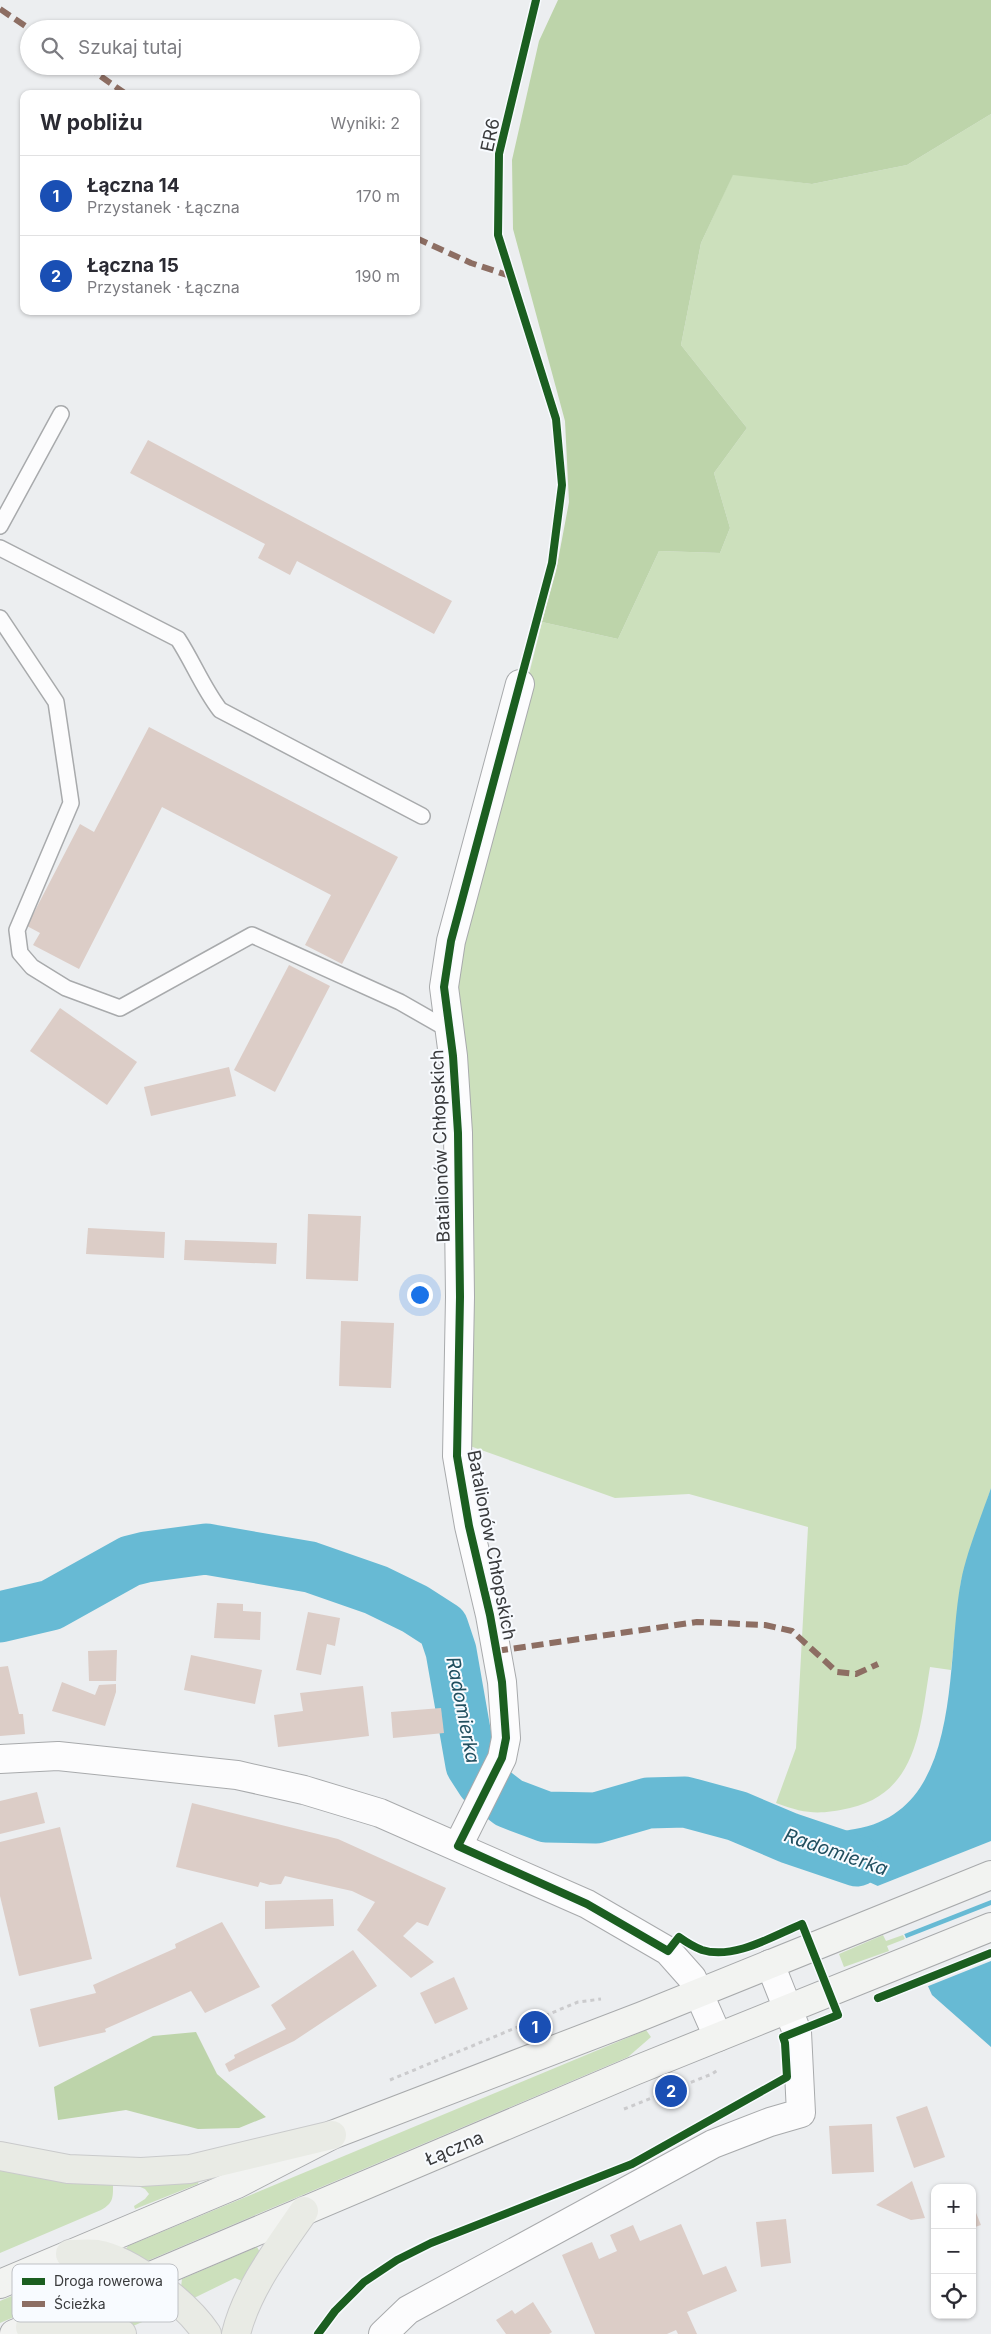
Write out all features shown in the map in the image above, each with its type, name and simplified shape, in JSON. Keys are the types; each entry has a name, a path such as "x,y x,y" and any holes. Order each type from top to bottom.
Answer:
{"main road":[{"path":"47,2264 237,2184 332,2136 991,1876"},
{"name":"Łączna","path":"176,2264 718,2038 991,1927"},
{"path":"0,2156 68,2168 141,2172 190,2169 332,2136"},
{"path":"236,2334 241,2313 304,2211"},
{"path":"70,2254 98,2254 124,2264"},
{"path":"0,2284 12,2279"},
{"path":"178,2302 188,2310 207,2334"},
{"name":"Łączna","path":"22,2331 42,2322"},
{"path":"22,2331 94,2326 122,2334"}],"street":[{"name":"Batalionów Chłopskich","path":"458,1846 502,1758 506,1738 502,1682 490,1615 469,1526 457,1456 460,1297 458,1133 450,1030 444,987 451,941 520,684"},
{"path":"0,1759 58,1756 237,1775 304,1790 380,1813 587,1904 668,1951 692,1978 718,2038"},
{"path":"383,2334 408,2310 713,2144 770,2122 801,2113 797,2032 770,1964"}],"lane":[{"path":"0,526 61,414"},
{"path":"0,548 178,638 194,663 208,694 220,710 422,816"},
{"path":"0,618 56,702 71,803 17,930 20,954 32,967 66,988 120,1008 252,934 392,998 450,1030"}],"path":[{"path":"701,1950 726,1952"},
{"path":"382,2083 578,2002 605,1999"}],"green space":[{"path":"558,0 991,0 991,114 907,165 812,184 733,175 701,243 681,345 747,428 714,473 730,528 720,553 659,551 618,639 542,622 556,571 569,502 565,421 513,229 512,160 539,41"},
{"path":"991,114 991,1488 961,1581 951,1670 930,1667 918,1733 912,1753 903,1772 890,1787 873,1800 850,1808 829,1812 812,1812 776,1803 796,1748 808,1527 689,1494 615,1498 470,1446 457,971 462,943 542,622 618,639 659,551 720,553 730,528 714,473 747,428 681,345 701,243 733,174 812,184 907,165"},
{"path":"883,1935 886,1941 903,1935 905,1939 887,1946 889,1951 844,1967 839,1954"},
{"path":"646,2030 651,2037 628,2057 147,2261 125,2250 128,2246"},
{"path":"196,2032 217,2074 266,2117 239,2128 198,2129 126,2110 58,2120 54,2087 153,2036"},
{"path":"0,2168 113,2183 112,2199 101,2210 0,2253"},
{"path":"199,2180 198,2184 135,2209 134,2206 149,2194 145,2189 131,2183"},
{"path":"257,2247 261,2254 242,2281 235,2278 194,2298 181,2287 182,2279"},
{"path":"12,2296 12,2318 0,2323 0,2301"},
{"path":"123,2322 142,2322 133,2326"}],"water":[{"path":"991,1488 991,2047 932,1995 891,1905 880,1887 787,1845 791,1830 817,1835 855,1829 890,1817 915,1794 932,1764 943,1729 961,1581 970,1546"}],"pier":[{"path":"991,1841 991,1900 902,1935 889,1907 875,1887"},
{"path":"991,1905 991,1961 926,1987 904,1939"}],"building":[{"path":"148,440 452,601 434,634 297,561 290,575 258,558 265,544 130,473"},
{"path":"149,727 398,857 342,964 305,945 331,895 162,807 79,969 33,945 40,933 27,926 80,824 94,832"},
{"path":"289,965 330,986 275,1092 234,1070"},
{"path":"60,1008 137,1062 107,1105 30,1051"},
{"path":"229,1067 236,1096 151,1116 144,1087"},
{"path":"308,1214 361,1216 358,1281 306,1279"},
{"path":"88,1228 165,1232 164,1258 86,1254"},
{"path":"185,1240 277,1243 276,1264 184,1260"},
{"path":"341,1321 394,1323 391,1388 339,1386"},
{"path":"217,1603 243,1604 243,1611 261,1612 260,1640 214,1638"},
{"path":"308,1612 340,1618 335,1646 327,1644 321,1675 296,1670"},
{"path":"117,1650 116,1681 89,1681 88,1651"},
{"path":"191,1655 262,1670 255,1704 184,1690"},
{"path":"8,1666 19,1714 23,1714 25,1734 0,1736 0,1667"},
{"path":"62,1682 95,1695 99,1685 116,1684 116,1692 105,1726 52,1711"},
{"path":"363,1686 369,1736 278,1747 274,1715 303,1711 300,1693"},
{"path":"441,1708 444,1733 393,1738 391,1712"},
{"path":"37,1792 45,1823 0,1834 0,1801"},
{"path":"192,1803 338,1839 446,1888 428,1926 417,1922 403,1936 434,1962 411,1978 357,1930 375,1902 352,1891 285,1876 281,1884 270,1885 260,1882 258,1887 176,1867"},
{"path":"60,1827 92,1959 19,1976 0,1896 0,1842"},
{"path":"333,1899 334,1926 265,1929 265,1901"},
{"path":"222,1922 260,1987 205,2013 191,1991 105,2029 106,2032 39,2047 30,2009 96,1993 93,1985 176,1948 175,1944"},
{"path":"353,1950 377,1986 294,2041 229,2072 225,2064 235,2058 234,2055 286,2029 271,2005"},
{"path":"454,1977 468,2009 435,2024 420,1993"},
{"path":"927,2106 945,2157 914,2168 896,2117"},
{"path":"872,2124 874,2172 832,2174 829,2126"},
{"path":"912,2181 925,2218 911,2220 876,2205"},
{"path":"976,2213 981,2225 976,2227"},
{"path":"786,2219 791,2263 761,2267 756,2222"},
{"path":"681,2224 703,2275 726,2266 737,2291 687,2312 697,2334 678,2334 676,2330 667,2334 595,2334 562,2255 592,2242 599,2259 617,2251 610,2235 633,2225 640,2241"},
{"path":"533,2302 552,2332 549,2334 506,2334 496,2320 512,2310 515,2314"}],"waterway":[{"name":"Radomierka","path":"0,1617 51,1605 130,1561 146,1557 206,1549 310,1567 376,1590 415,1609 443,1627 451,1651 471,1765 482,1782 509,1803 546,1817 596,1818 648,1803 685,1802 737,1816 789,1838 857,1861"}],"marked path":[{"path":"0,9 20,22"},
{"path":"99,75 120,90"},
{"path":"420,240 471,263 510,276 511,280"},
{"path":"496,1651 697,1622 765,1625 792,1631 837,1672 856,1674 878,1664"}],"cycle path":[{"name":"ER6","path":"318,2334 335,2311 364,2282 397,2260 431,2243 632,2164 787,2077 783,2037 838,2015 802,1924 753,1945 727,1952 702,1950 679,1937 668,1951 587,1904 458,1846 502,1758 506,1738 502,1682 490,1615 469,1526 457,1456 460,1297 458,1133 453,1056 444,987 451,941 552,563 562,485 556,419 498,235 499,154 536,0"},
{"path":"878,1998 991,1953"}],"place":[{"name":"Łączna 14","path":"535,2027"},
{"name":"Łączna 15","path":"671,2091"}]}
